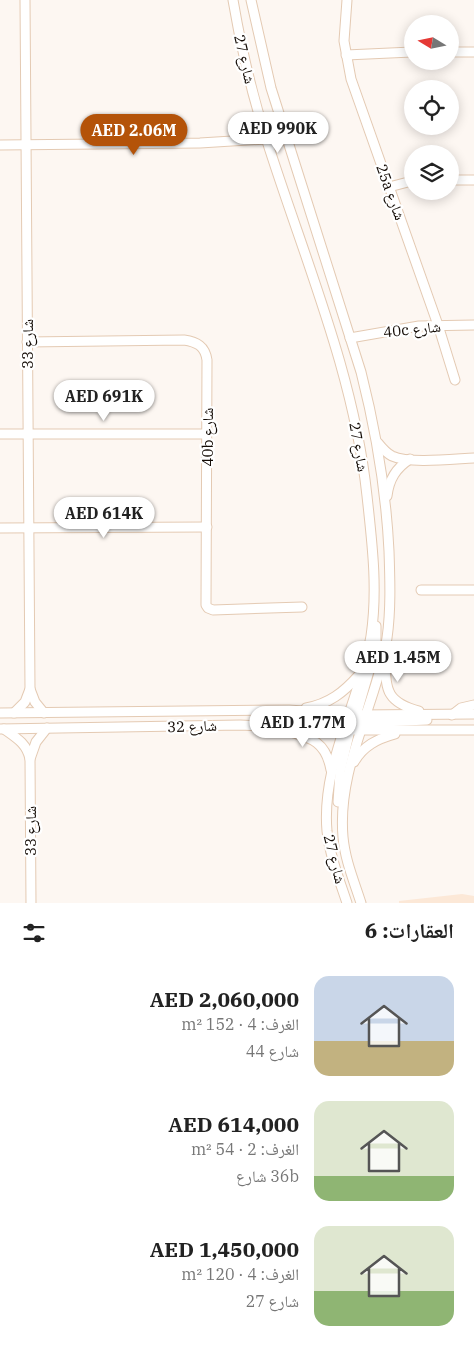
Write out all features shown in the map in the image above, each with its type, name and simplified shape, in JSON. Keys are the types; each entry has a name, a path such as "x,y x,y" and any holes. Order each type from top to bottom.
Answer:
{"street":[{"name":"شارع 33","path":"25,0 30,688 35,702 44,713"},
{"name":"شارع 27","path":"233,0 246,63 266,139 334,341 354,417 367,494 374,560 374,612 361,673 346,778 342,823 348,865 361,903"},
{"name":"شارع 27","path":"251,0 261,51 286,138 361,372 377,442 385,504 390,591 387,639 355,722 332,774 328,792 327,829 334,866 347,903"},
{"name":"25a شارع","path":"347,0 344,26 346,55 351,79 438,325 455,380"},
{"path":"346,55 404,52"},
{"path":"459,52 474,52"},
{"path":"0,145 200,143 266,139 278,142 286,138"},
{"path":"459,180 474,180"},
{"path":"389,187 404,183"},
{"name":"40c شارع","path":"350,338 419,326 474,325"},
{"name":"40b شارع","path":"27,342 184,340 195,342 204,349 207,360 206,602 208,608 213,610 302,607"},
{"path":"0,434 207,434"},
{"path":"377,442 388,454 398,458 474,458"},
{"path":"385,504 393,475 410,459"},
{"path":"0,528 207,527"},
{"path":"421,590 474,590"},
{"path":"342,823 338,804 338,785 343,760 376,647 377,629 374,612"},
{"path":"387,639 385,676 389,693 400,704 432,715"},
{"path":"289,710 324,703 343,692 361,673"},
{"path":"14,713 25,702 30,688"},
{"path":"240,725 275,720 355,722 432,720 453,715 462,708 474,705"},
{"name":"شارع 32","path":"0,712 289,710 406,731 474,730"},
{"name":"شارع 32","path":"2,729 240,725 272,727 432,715 474,714"},
{"path":"272,727 306,736 317,742 327,754 332,774"},
{"name":"شارع 33","path":"31,903 30,759 36,742 47,728"},
{"path":"2,729 21,741 29,752 30,759"},
{"path":"346,778 358,754 369,744 384,737 406,731"}],"shaded area":[{"path":"462,894 474,896 474,903 399,903 399,901"}]}
